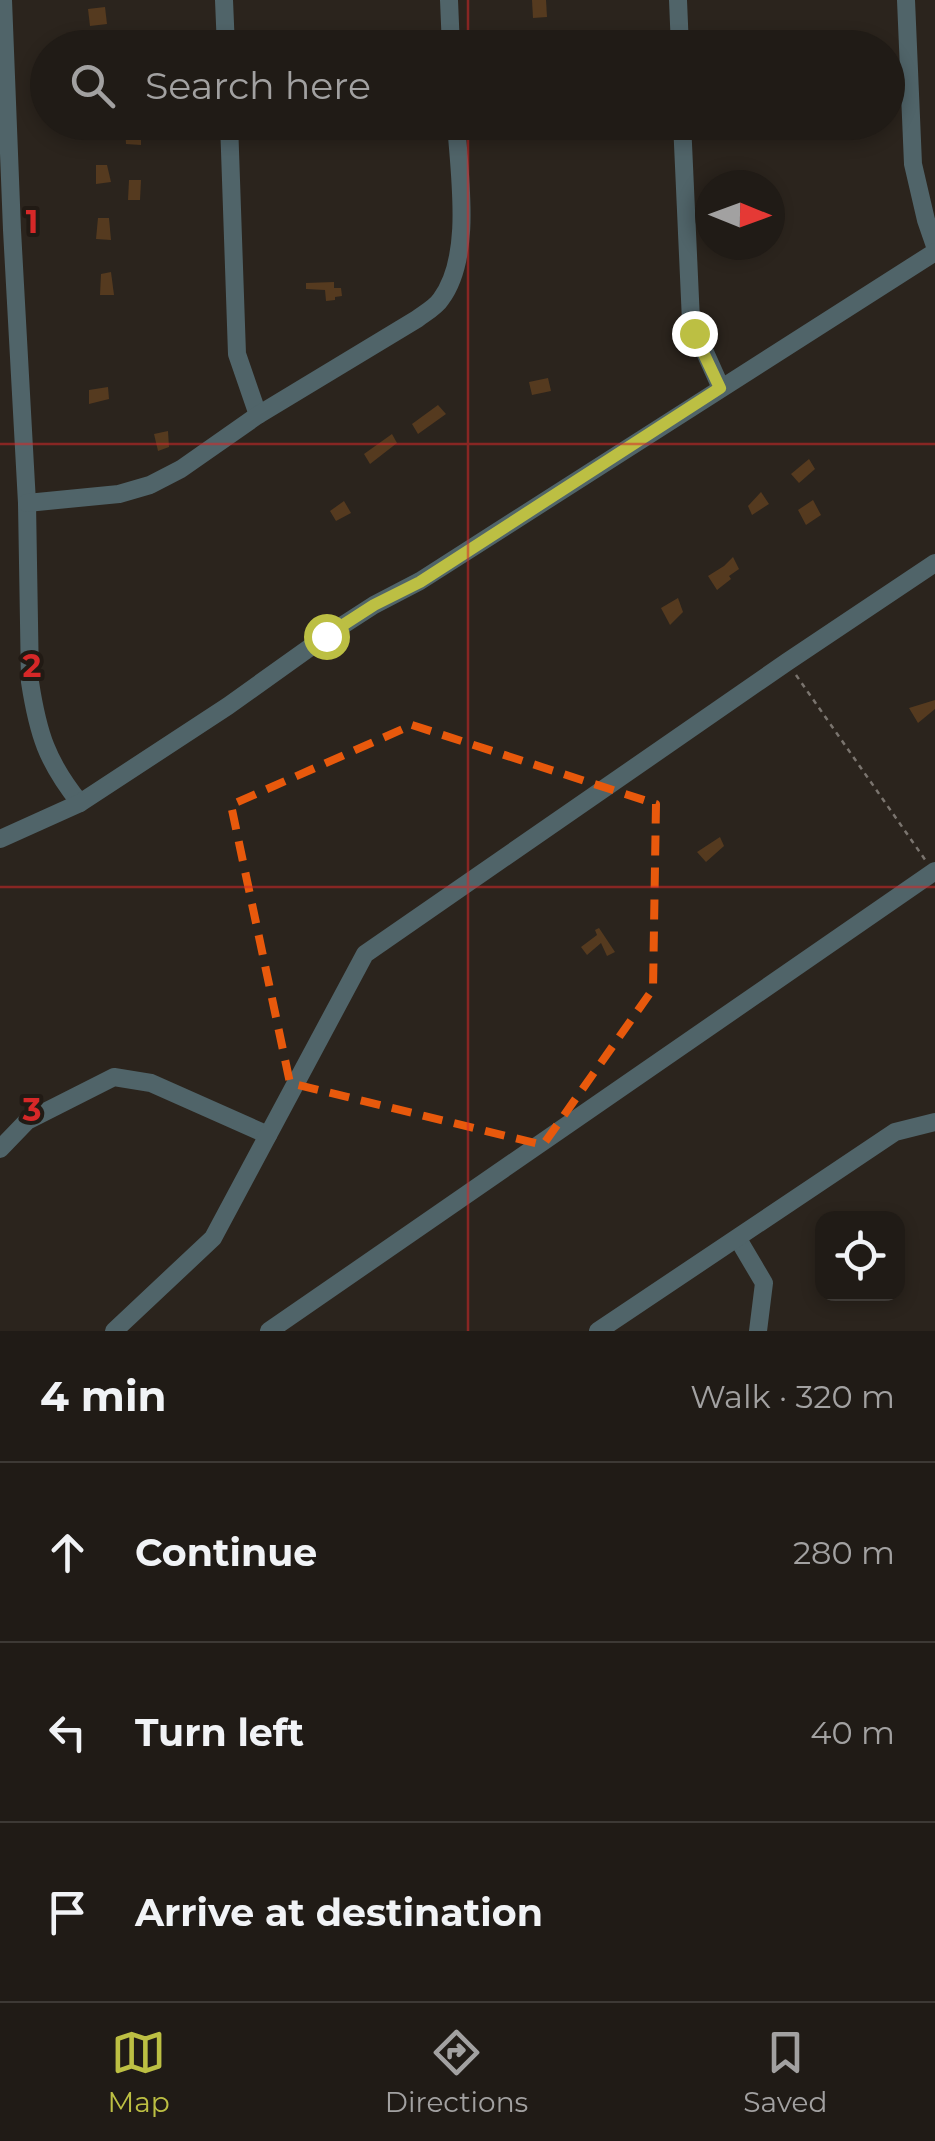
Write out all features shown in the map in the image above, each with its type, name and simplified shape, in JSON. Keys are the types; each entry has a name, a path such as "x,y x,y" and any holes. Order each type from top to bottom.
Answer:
{"street":[{"path":"2,0 6,230 27,503 28,658 34,710 48,754 58,776 80,803"},
{"path":"224,0 225,30"},
{"path":"448,0 450,30"},
{"path":"678,0 679,30"},
{"path":"0,839 80,803 374,605 420,582 935,249 913,164 906,0"},
{"path":"230,140 238,354 258,415"},
{"path":"27,503 119,494 150,485 418,319 440,300 455,274 461,212 457,140"},
{"path":"683,140 691,321 720,388"},
{"path":"114,1331 213,1238 364,954 935,563"},
{"path":"270,1331 934,872"},
{"path":"0,1149 27,1120 114,1077 151,1082 268,1135"},
{"path":"598,1331 895,1132 935,1122"},
{"path":"738,1239 764,1283 758,1331"}],"path":[{"path":"786,662 934,872"}],"highlighted area":[{"path":"412,725 656,804 653,989 543,1145 290,1083 231,805"}],"building":[{"path":"532,0 546,0 547,17 533,18"},
{"path":"105,7 107,24 90,26 88,9"},
{"path":"126,140 141,140 141,145 126,144"},
{"path":"96,165 107,165 111,182 96,184"},
{"path":"129,180 141,180 140,200 128,200"},
{"path":"98,218 109,218 111,240 96,239"},
{"path":"111,272 114,295 100,295 101,274"},
{"path":"334,282 334,288 341,288 342,296 335,300 326,301 325,290 306,289 306,283"},
{"path":"548,378 551,391 532,395 529,382"},
{"path":"108,387 109,399 89,404 89,390"},
{"path":"438,405 446,414 418,434 412,424"},
{"path":"168,431 169,447 158,451 154,434"},
{"path":"392,434 397,443 370,464 364,454"},
{"path":"809,459 815,469 799,483 791,474"},
{"path":"761,492 769,504 752,515 748,506"},
{"path":"813,500 821,515 806,525 798,510"},
{"path":"344,501 351,513 336,521 330,511"},
{"path":"733,557 739,569 717,590 708,576"},
{"path":"678,598 683,612 670,625 661,608"},
{"path":"935,700 935,709 918,723 909,708"},
{"path":"720,837 724,846 706,862 697,852"},
{"path":"599,928 615,952 607,956 601,943 587,955 581,947 597,935 595,930"}],"route":[{"path":"326,636 420,582 720,388 694,333"}]}
